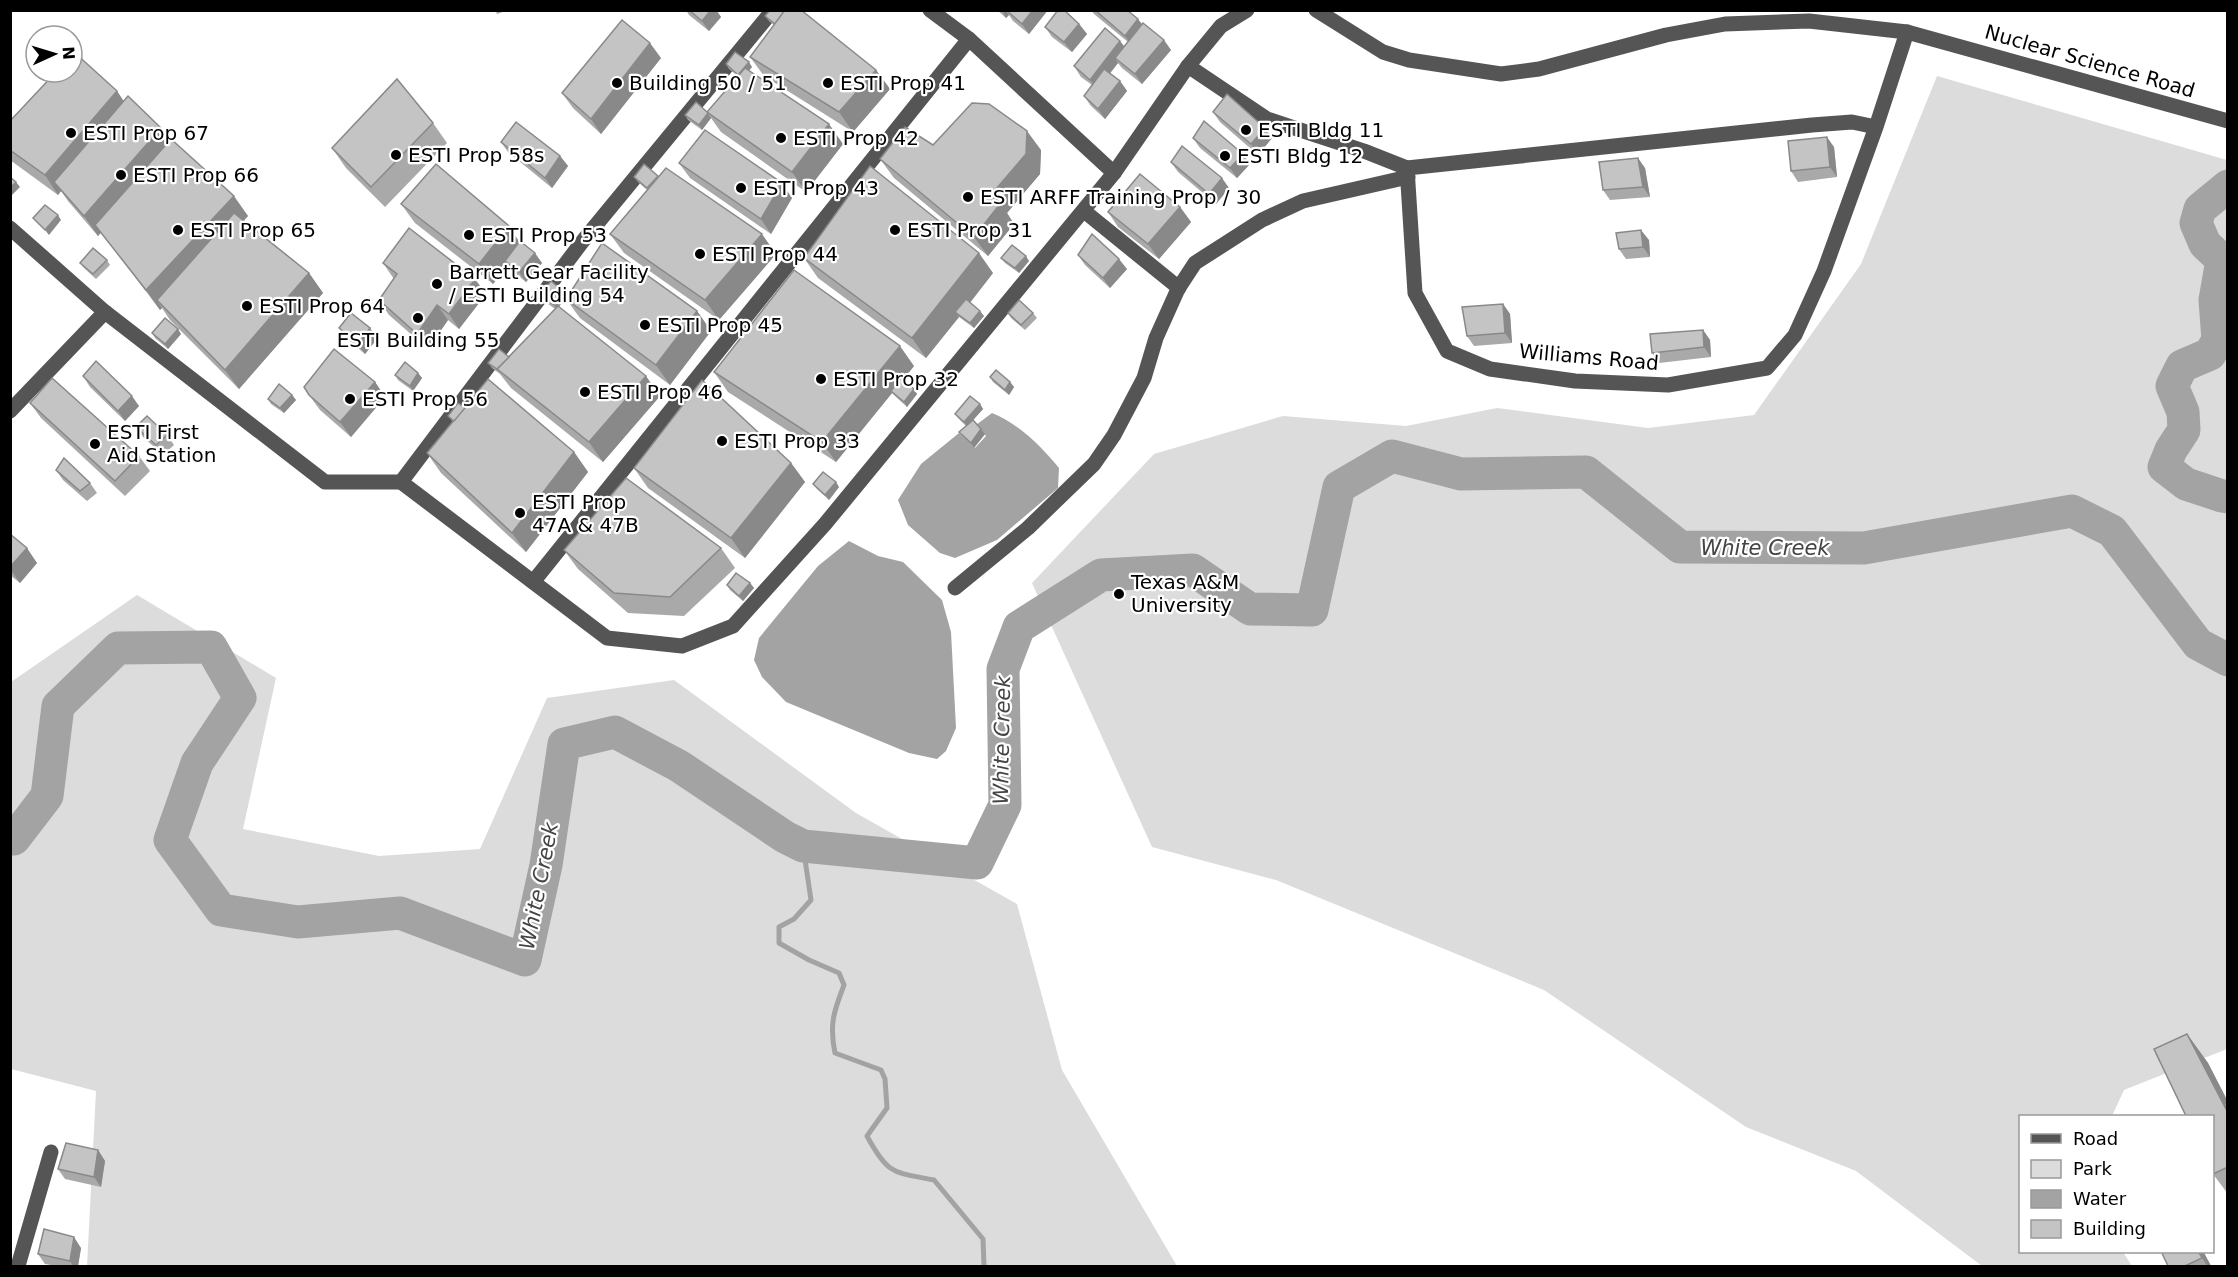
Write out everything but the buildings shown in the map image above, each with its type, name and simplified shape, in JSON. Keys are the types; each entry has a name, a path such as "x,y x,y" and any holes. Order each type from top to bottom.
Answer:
{"street":[{"path":"401,482 582,242 773,10"},
{"path":"930,10 969,39 1114,173"},
{"path":"10,228 105,312 325,482 401,482 607,638 682,646 733,626 832,516 1084,211 1114,173 1188,66 1221,26 1246,10"},
{"name":"Nuclear Science Road","path":"1316,10 1383,52 1409,60 1501,74 1539,69 1666,35 1725,24 1809,21 1907,32 2228,121"},
{"name":"Williams Road","path":"1408,173 1414,293 1447,351 1490,369 1575,381 1668,385 1767,369 1796,335 1824,271 1876,127 1907,32"},
{"path":"533,582 969,39"},
{"path":"1188,66 1267,119 1364,151 1408,173"},
{"path":"955,588 1028,528 1094,464 1114,435 1144,378 1156,338 1179,288 1195,263 1262,220 1303,201 1408,173 1812,125 1852,122 1876,127"},
{"path":"1084,211 1179,288"},
{"path":"10,411 105,312"},
{"path":"18,1266 51,1152"}],"green space":[{"path":"1937,76 2227,160 2227,1049 2124,1090 2112,1115 2019,1115 2019,1253 2124,1253 2132,1266 1982,1266 1856,1171 1746,1127 1544,990 1276,880 1152,847 1032,583 1154,454 1283,416 1406,426 1497,408 1648,428 1754,415 1861,264"},
{"path":"137,595 276,678 243,829 379,856 480,849 547,698 674,680 856,813 1017,904 1062,1070 1177,1266 87,1266 96,1091 11,1069 11,682"}],"water":[{"path":"992,413 1020,429 1052,460 1059,468 1058,488 997,540 955,558 940,553 908,525 898,500 921,464 959,433 975,448 986,436 976,425"},
{"path":"849,541 878,556 903,562 942,600 951,632 956,728 946,751 937,759 909,753 786,702 762,677 754,660 759,638 818,566"}],"waterway":[{"name":"White Creek","path":"2228,186 2200,209 2196,223 2205,244 2222,260 2215,300 2218,340 2210,354 2182,366 2172,386 2183,412 2184,430 2171,450 2164,467 2186,484 2228,497"},
{"name":"White Creek","path":"10,838 14,839 47,796 58,706 118,648 211,647 240,698 197,763 170,840 221,910 298,922 400,913 525,960 546,865 564,744 615,732 679,766 785,837 803,846 977,863 1005,805 1003,669 1019,627 1101,575 1193,570 1250,609 1312,610 1339,487 1392,456 1461,474 1586,472 1680,547 1864,548 2072,511 2112,531 2198,644 2228,660"},
{"path":"803,846 811,900 794,919 779,927 779,943 839,973 844,985 834,1018 832,1034 835,1053 881,1070 885,1079 887,1108 867,1136 874,1149 893,1170 934,1180 983,1239 984,1266"}],"place":[{"name":"Building 50 / 51","path":"617,83"},
{"name":"ESTI Prop 41","path":"828,83"},
{"name":"ESTI Bldg 11","path":"1246,130"},
{"name":"ESTI Prop 67","path":"71,133"},
{"name":"ESTI Prop 42","path":"781,138"},
{"name":"ESTI Prop 58s","path":"396,155"},
{"name":"ESTI Bldg 12","path":"1225,156"},
{"name":"ESTI Prop 66","path":"121,175"},
{"name":"ESTI Prop 43","path":"741,188"},
{"name":"ESTI ARFF Training Prop / 30","path":"968,197"},
{"name":"ESTI Prop 65","path":"178,230"},
{"name":"ESTI Prop 31","path":"895,230"},
{"name":"ESTI Prop 53","path":"469,235"},
{"name":"ESTI Prop 44","path":"700,254"},
{"name":"Barrett Gear Facility / ESTI Building 54","path":"437,284"},
{"name":"ESTI Prop 64","path":"247,306"},
{"name":"ESTI Building 55","path":"418,318"},
{"name":"ESTI Prop 45","path":"645,325"},
{"name":"ESTI Prop 32","path":"821,379"},
{"name":"ESTI Prop 46","path":"585,392"},
{"name":"ESTI Prop 56","path":"350,399"},
{"name":"ESTI Prop 33","path":"722,441"},
{"name":"ESTI First Aid Station","path":"95,444"},
{"name":"ESTI Prop 47A & 47B","path":"520,513"},
{"name":"Texas A&M University","path":"1119,594"}]}
